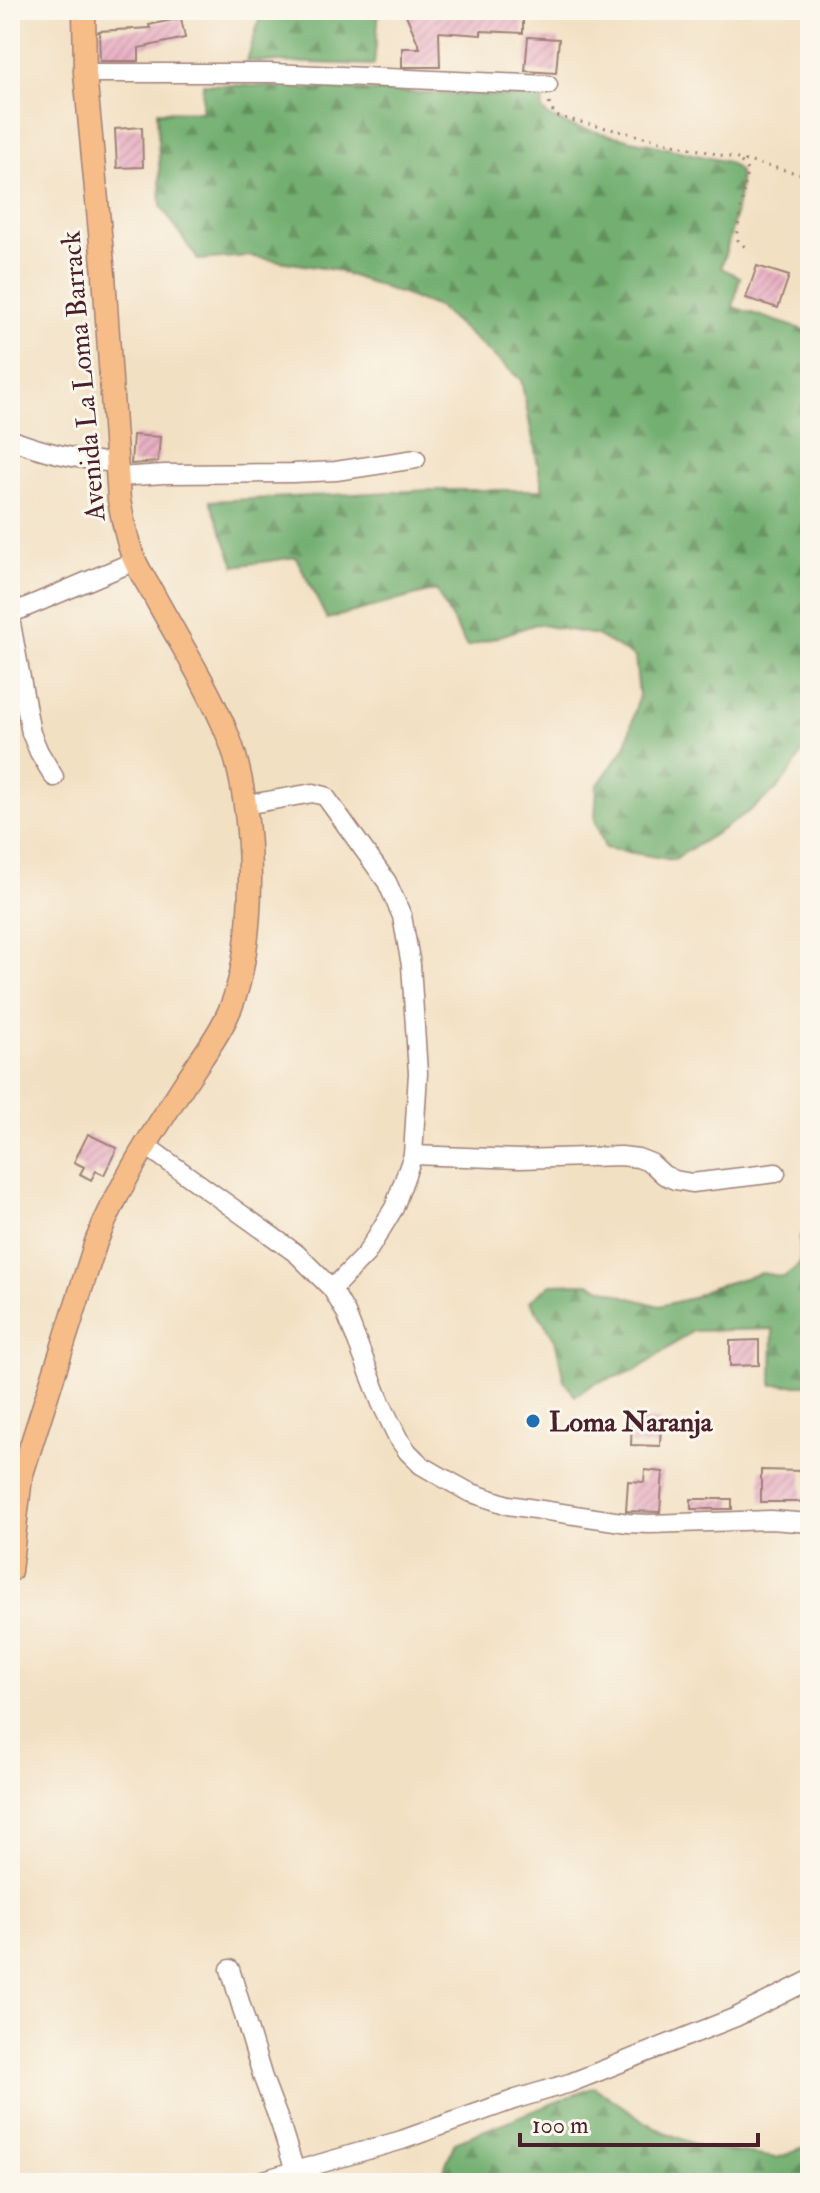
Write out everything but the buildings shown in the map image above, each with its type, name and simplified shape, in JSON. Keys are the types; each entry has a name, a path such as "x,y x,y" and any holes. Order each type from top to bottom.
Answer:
{"main road":[{"name":"Avenida La Loma Barrack","path":"10,1571 21,1477 80,1288 109,1210 145,1145 226,1018 238,990 246,952 249,862 245,805 232,744 219,713 135,561 125,533 117,470 104,275 85,73 84,10"}],"street":[{"path":"85,73 258,73 548,85"},
{"path":"10,439 117,470 164,474 336,471 416,459"},
{"path":"54,777 31,733 10,616 135,561"},
{"path":"245,805 313,793 325,796 387,882 402,916 413,993 418,1085 413,1155 394,1208 380,1232 366,1254 332,1289"},
{"path":"145,1145 297,1254 332,1289 346,1313 389,1421 408,1452 421,1465 469,1492 508,1505 628,1523 771,1520 810,1523"},
{"path":"413,1155 520,1159 621,1156 638,1158 651,1163 664,1175 692,1183 776,1173"},
{"path":"230,1969 295,2171"},
{"path":"253,2183 402,2140 570,2083 736,2017 810,1980"}],"path":[{"path":"548,85 549,105 559,117 810,176"},
{"path":"738,159 747,170 737,233 738,240 746,248"}],"green space":[{"path":"262,10 379,10 374,65 247,61"},
{"path":"203,84 543,98 542,110 549,117 571,126 727,162 738,170 737,203 721,268 740,277 733,307 810,332 810,735 799,758 778,788 724,828 673,860 605,848 595,820 597,786 626,746 639,695 635,657 596,635 536,624 467,647 436,590 327,619 296,557 235,566 210,501 432,490 543,490 521,380 438,307 335,270 248,256 198,260 161,206 157,111 202,112"},
{"path":"810,1235 810,1385 772,1385 773,1329 693,1331 635,1371 595,1383 575,1396 564,1380 555,1339 530,1301 551,1284 589,1283 659,1306 692,1298 712,1287 762,1273 784,1277 800,1264 800,1236"},
{"path":"594,2087 655,2128 701,2147 777,2158 810,2146 810,2183 438,2183 455,2142"}],"place":[{"name":"Loma Naranja","path":"533,1421"}]}
